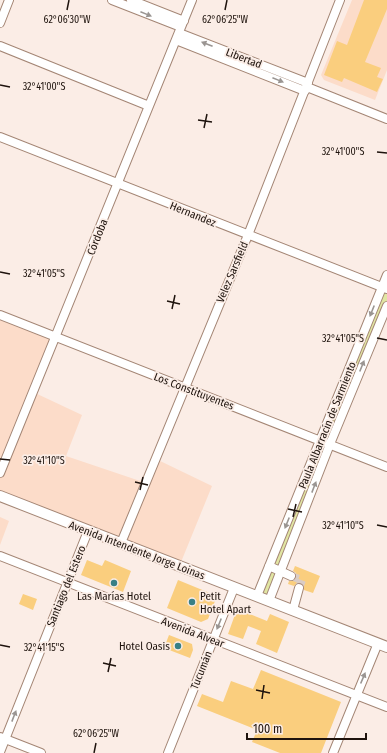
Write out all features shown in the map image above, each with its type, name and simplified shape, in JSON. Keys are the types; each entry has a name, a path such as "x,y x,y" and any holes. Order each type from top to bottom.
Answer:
{"main road":[{"name":"Avenida Intendente Jorge Loinas","path":"0,496 382,645"}],"street":[{"path":"0,23 9,0"},
{"name":"Libertad","path":"112,0 307,87 387,119"},
{"name":"Libertad","path":"131,0 180,30"},
{"name":"Córdoba","path":"0,473 192,0"},
{"name":"Velez Sarsfield","path":"121,543 184,387 248,235 340,0"},
{"path":"0,46 149,106"},
{"name":"Hernandez","path":"0,137 384,288"},
{"name":"Paula Albarracín de Sarmiento","path":"257,596 384,288 387,275"},
{"name":"Paula Albarracín de Sarmiento","path":"269,601 330,444 387,306"},
{"name":"Los Constituyentes","path":"0,315 387,467"},
{"name":"Santiago del Estero","path":"0,752 3,738 88,531"},
{"name":"Avenida Alvear","path":"0,556 387,707"},
{"path":"269,566 291,576"},
{"name":"Tucumán","path":"168,753 234,588"},
{"path":"293,610 299,588"},
{"path":"333,753 356,695 382,645"},
{"path":"3,738 41,753"}],"shaded area":[{"path":"352,0 387,0 387,70 375,100 324,80 321,75"},
{"path":"0,315 55,337 33,392 82,415 66,456 146,483 156,459 212,486 179,567 0,496"},
{"path":"0,517 9,521 0,545"}],"green space":[{"path":"387,275 387,306 269,601 257,596"}],"building":[{"path":"364,0 387,0 387,9 365,62 381,68 377,77 383,79 377,92 344,78 342,82 324,75 337,41 347,45"},
{"name":"Las Marías Hotel","path":"87,560 102,566 105,560 131,571 123,592 81,575"},
{"path":"295,566 320,576 313,593 304,590 304,586 301,583 297,583 294,586 288,584 289,581 294,581 296,578 296,573 293,571"},
{"name":"Petit Hotel Apart","path":"178,580 217,596 208,619 201,622 167,608"},
{"path":"23,594 37,599 33,610 19,604"},
{"path":"237,609 267,621 270,614 289,622 277,653 256,644 261,631 248,626 243,639 228,634"},
{"name":"Hotel Oasis","path":"169,635 192,644 193,650 190,658 164,648"},
{"path":"261,670 341,702 321,753 280,753 252,742 257,730 197,706 202,694 223,702 231,681 253,689"}],"tunnel":[{"path":"291,576 302,580 299,588"}],"place":[{"name":"Las Marías Hotel","path":"114,583"},
{"name":"Petit Hotel Apart","path":"192,602"},
{"name":"Hotel Oasis","path":"178,646"}]}
